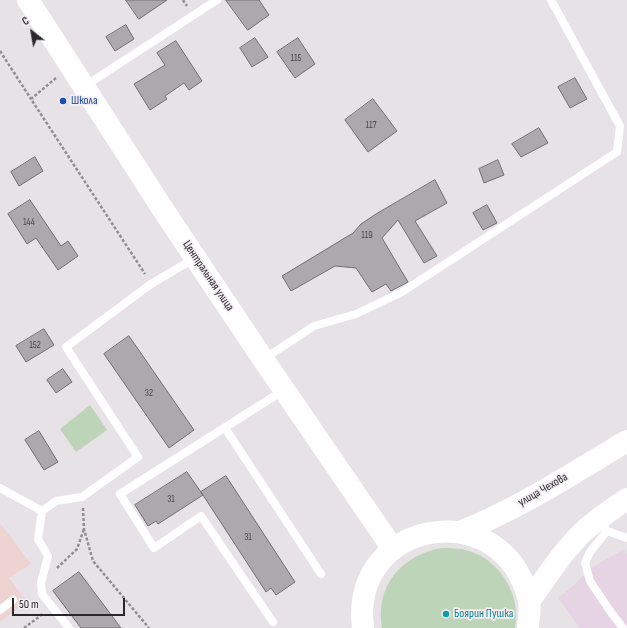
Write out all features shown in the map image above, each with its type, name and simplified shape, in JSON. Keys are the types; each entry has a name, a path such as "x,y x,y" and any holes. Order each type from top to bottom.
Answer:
{"main road":[{"name":"Центральная улица","path":"28,0 195,257 394,548"},
{"name":"улица Чехова","path":"460,532 483,523 511,509 626,441"},
{"path":"529,602 563,554 580,534 604,524 627,499"},
{"path":"363,628 361,613 366,589 376,567 394,548 414,537 437,531 460,532 485,540 506,556 521,577 529,602 528,628"}],"lane":[{"path":"84,86 217,0"},
{"path":"264,360 314,326 356,314 402,292 617,152 620,126 550,0"},
{"path":"68,628 42,594 42,583 48,556 38,539 42,511 56,501 82,497 138,457 66,347 152,284 195,257"},
{"path":"273,622 201,516 154,548 120,494 284,389"},
{"path":"224,428 320,574"},
{"path":"0,488 42,511"},
{"path":"623,628 590,581 585,563 604,524 624,535"},
{"path":"0,610 13,600"}],"path":[{"path":"0,51 152,284"},
{"path":"31,99 56,78"},
{"path":"82,497 84,529 93,561 149,628"},
{"path":"42,583 76,549 84,529"},
{"path":"24,628 52,607"}],"shaded area":[{"path":"0,523 31,564 9,578 27,602 0,622"},
{"path":"624,549 627,555 627,628 580,628 558,598 573,586 591,568"}],"green space":[{"path":"90,405 107,430 76,452 60,429"},
{"path":"442,548 469,551 491,563 499,571 512,592 515,603 515,628 382,628 381,613 383,599 387,586 394,575 403,565 414,558 427,552"}],"building":[{"path":"126,0 167,0 139,19"},
{"path":"226,0 259,0 269,15 248,30"},
{"path":"126,25 134,39 115,51 106,37"},
{"path":"255,38 268,57 252,67 240,48"},
{"path":"298,38 315,64 295,78 277,52"},
{"path":"176,41 202,81 189,90 184,83 165,96 167,99 150,110 134,84 165,65 157,53"},
{"path":"575,78 587,99 570,108 558,87"},
{"path":"373,99 397,131 368,152 345,120"},
{"path":"539,128 548,143 521,157 512,144"},
{"path":"35,157 43,171 19,186 11,172"},
{"path":"498,160 504,175 484,183 479,169"},
{"path":"435,180 447,203 415,221 437,256 424,263 398,220 382,238 408,282 391,291 386,284 372,292 356,268 335,266 291,291 282,276 353,233 361,224 376,214"},
{"path":"30,200 61,246 68,241 78,256 58,270 36,238 27,244 8,214"},
{"path":"487,205 497,223 483,230 473,213"},
{"path":"44,329 54,345 26,362 16,346"},
{"path":"129,336 194,430 169,448 104,354"},
{"path":"63,369 72,382 56,393 47,380"},
{"path":"39,431 58,462 44,470 25,440"},
{"path":"187,472 203,495 158,524 156,521 148,526 135,505"},
{"path":"226,476 295,582 276,595 271,588 266,592 201,492"},
{"path":"79,572 121,628 81,628 53,591"}],"place":[{"name":"Школа","path":"63,101"},
{"name":"Боярин Пушка","path":"446,614"}]}
